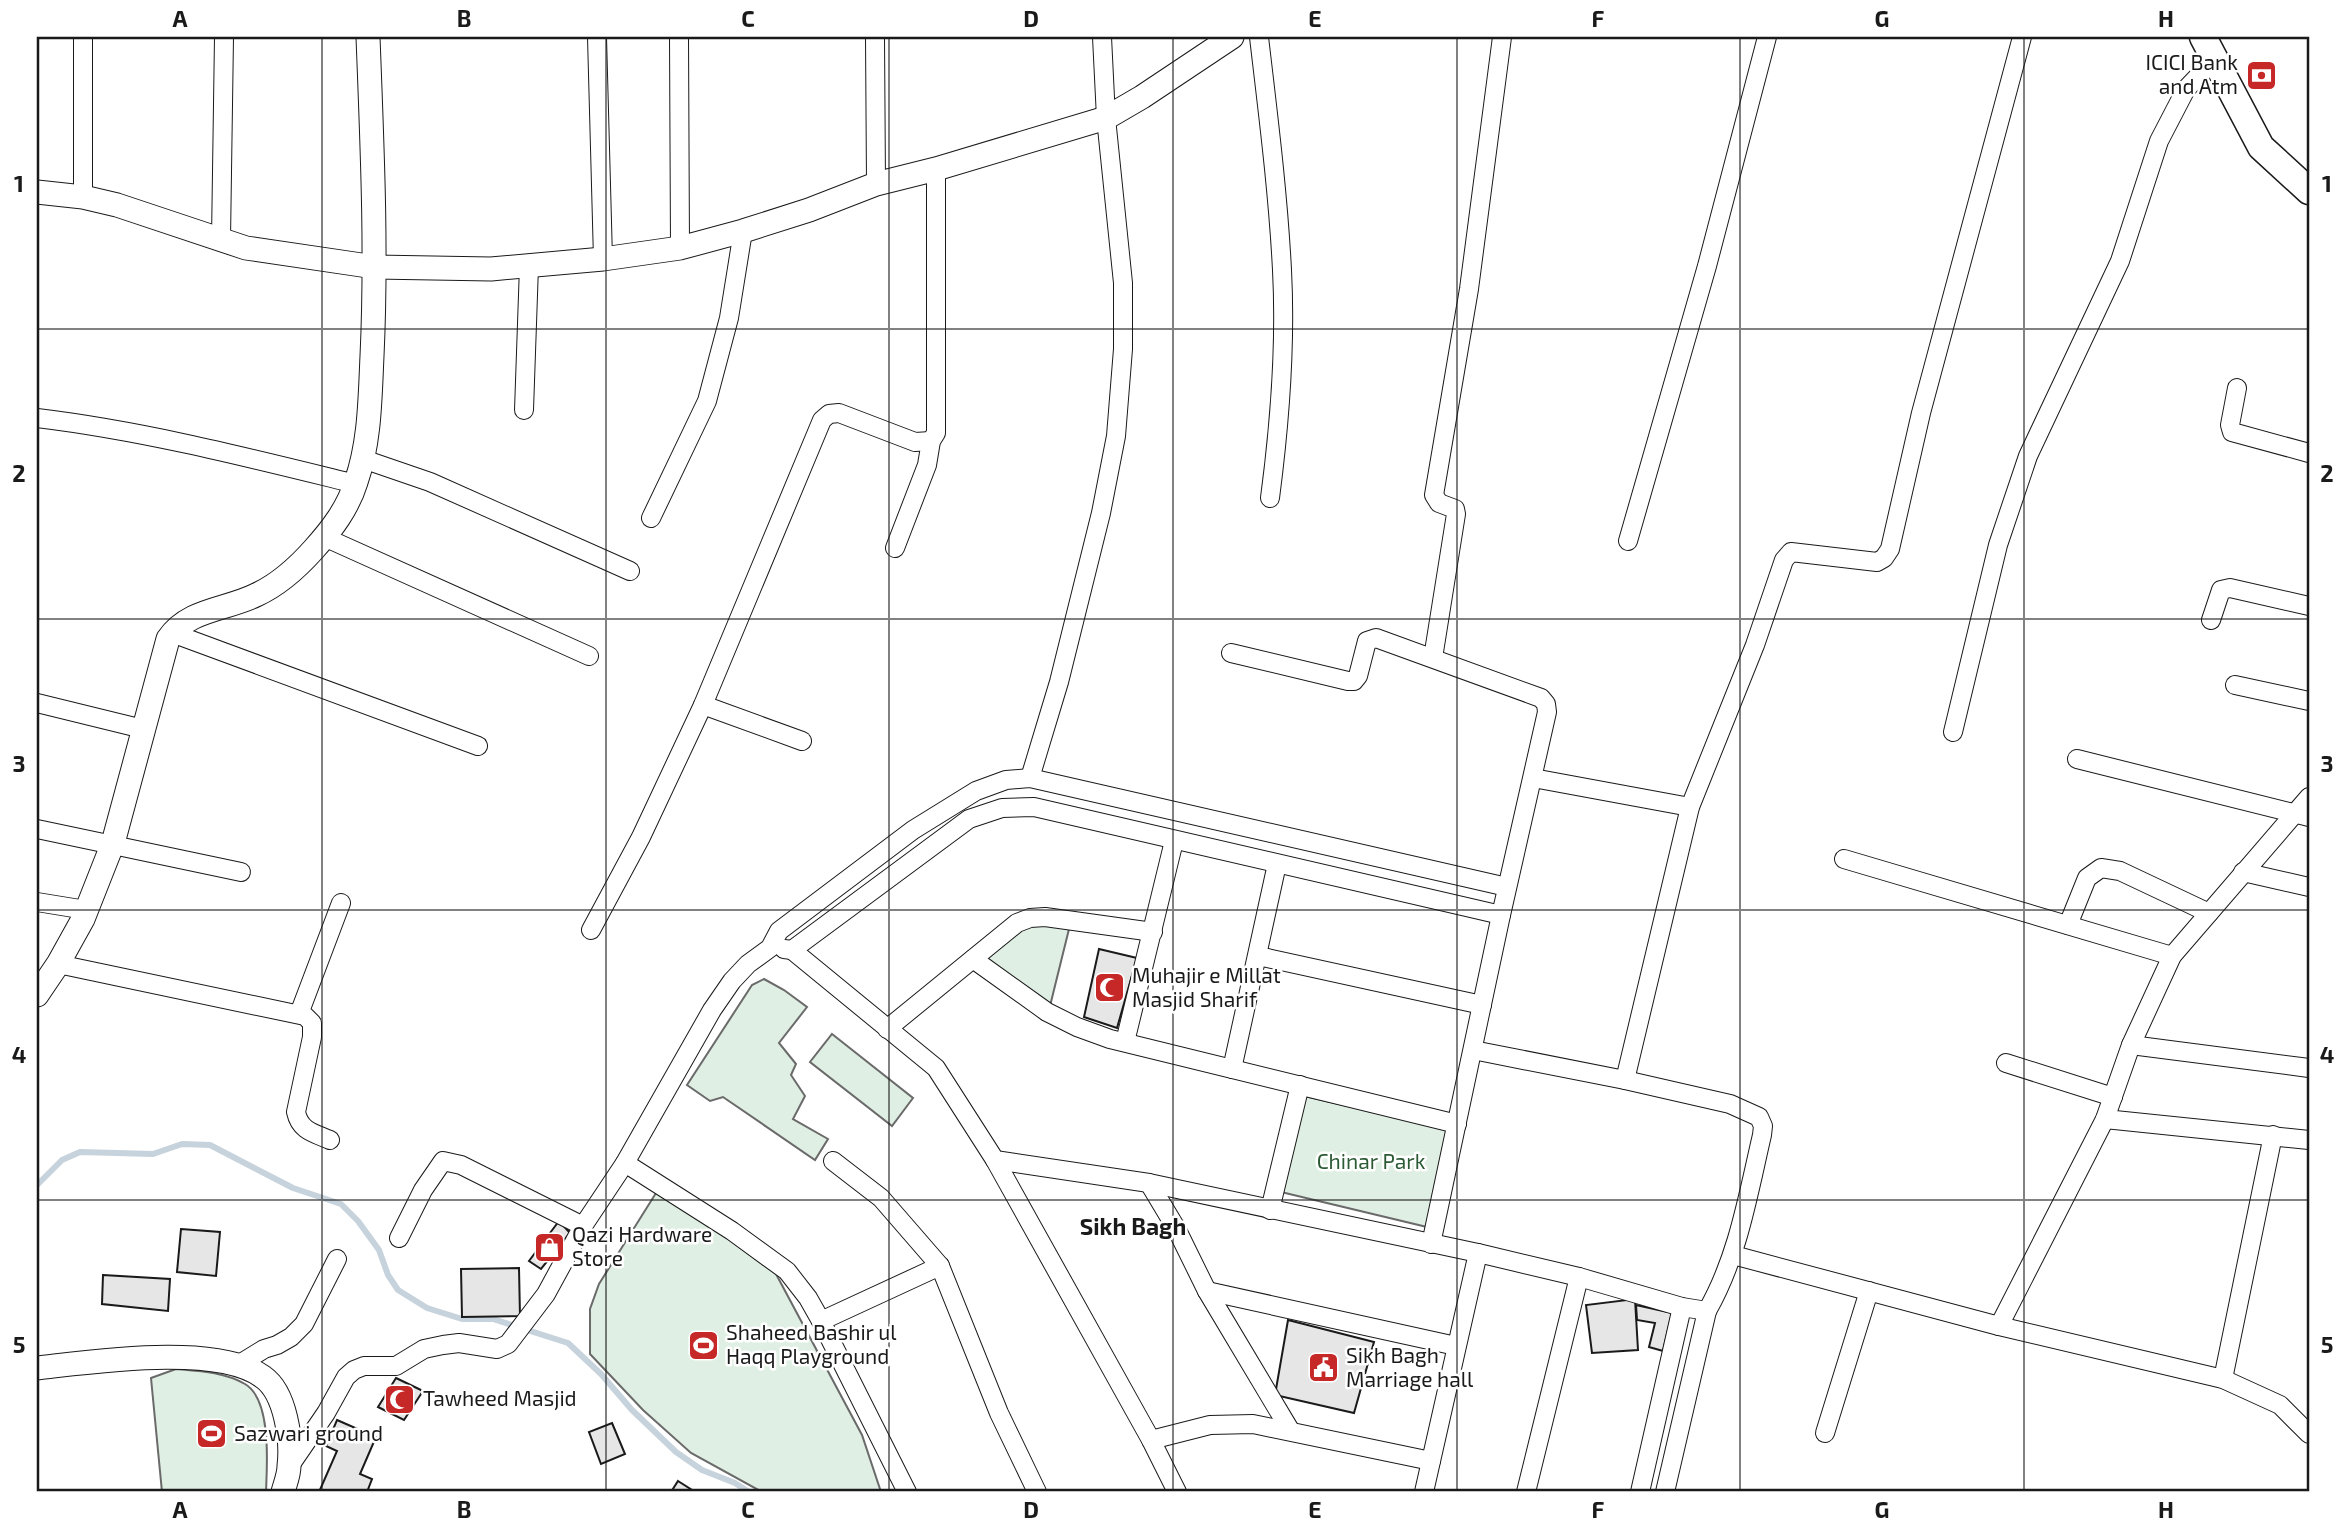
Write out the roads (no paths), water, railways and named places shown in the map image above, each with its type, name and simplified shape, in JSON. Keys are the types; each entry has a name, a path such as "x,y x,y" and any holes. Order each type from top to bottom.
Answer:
{"main road":[{"path":"2209,48 2261,147 2309,191"}],"street":[{"path":"83,37 83,197"},
{"path":"221,239 224,37"},
{"path":"37,995 58,964 86,911 113,843 168,639 189,618 257,595 284,579 342,515 356,484 363,459 370,404 376,267 368,37"},
{"path":"597,37 603,259"},
{"path":"679,37 680,248"},
{"path":"875,37 876,184"},
{"path":"1030,778 1059,682 1092,552 1116,436 1123,349 1123,283 1106,118 1102,37"},
{"path":"37,192 83,197 117,205 246,248 376,267 491,269 603,259 680,248 743,231 809,210 876,184 936,169 1106,118 1232,37"},
{"path":"1259,37 1282,269 1283,326 1279,412 1270,498"},
{"path":"1433,658 1456,514 1455,509 1439,503 1434,495 1469,289 1502,37"},
{"path":"1628,541 1707,266 1768,37"},
{"path":"1625,1080 1690,807 1755,645 1784,560 1791,552 1798,552 1877,562 1890,550 1922,413 2022,37"},
{"path":"1952,732 2013,495 2028,456 2120,261 2159,141 2209,48"},
{"path":"895,548 927,465 931,441 936,433 936,169"},
{"path":"650,518 707,401 729,318 743,231"},
{"path":"524,410 529,266"},
{"path":"2237,388 2230,425 2232,432 2309,453"},
{"path":"591,930 641,837 703,705 822,420 829,414 839,413 915,442 931,441"},
{"path":"37,418 182,441 356,484"},
{"path":"363,459 430,482 630,571"},
{"path":"324,537 589,656"},
{"path":"2211,620 2221,590 2230,589 2309,606"},
{"path":"172,633 478,746"},
{"path":"1231,653 1354,681 1359,676 1367,641 1377,638 1541,698 1546,704 1547,712 1507,887 1432,1244"},
{"path":"2235,685 2309,701"},
{"path":"37,703 143,729"},
{"path":"703,705 802,741"},
{"path":"2077,759 2302,816"},
{"path":"289,1466 326,1413 346,1377 354,1370 396,1366 424,1349 451,1344 497,1349 508,1344 546,1294 583,1226 625,1163 712,1010 732,981 748,964 770,948 779,931 913,830 976,791 1006,780 1030,778 1507,887"},
{"path":"1533,778 1690,807"},
{"path":"1999,1326 2105,1119 2132,1045 2172,956 2244,872 2302,816 2309,797"},
{"path":"792,950 969,819 1002,808 1034,807 1501,915"},
{"path":"37,829 241,872"},
{"path":"1125,1042 1174,841"},
{"path":"1844,859 2172,956"},
{"path":"1232,1069 1278,864"},
{"path":"2068,925 2087,878 2101,868 2120,871 2210,913"},
{"path":"2244,872 2309,887"},
{"path":"37,902 86,911"},
{"path":"299,1014 341,903"},
{"path":"887,1029 1017,923 1030,918 1045,917 1153,932"},
{"path":"770,948 792,950 936,1068 995,1160 1151,1440 1177,1492"},
{"path":"1258,956 1482,1004"},
{"path":"973,959 1047,1012 1077,1027 1125,1042 1457,1124"},
{"path":"58,964 161,988 299,1014 312,1023 312,1037 296,1112 298,1122 304,1129 330,1140"},
{"path":"2132,1045 2309,1068"},
{"path":"1473,1050 1730,1104 1759,1117 1763,1126 1732,1255 1722,1285 1707,1311 1665,1492"},
{"path":"2006,1063 2113,1097"},
{"path":"1270,1210 1300,1085"},
{"path":"2105,1119 2309,1140"},
{"path":"2223,1379 2273,1135"},
{"path":"995,1160 1149,1183 1478,1254 1682,1307 1707,1311"},
{"path":"399,1238 423,1190 443,1161 461,1165 583,1226"},
{"path":"833,1161 881,1198 940,1266 999,1413 1037,1492"},
{"path":"625,1163 732,1231 787,1271 808,1298 821,1321 907,1492"},
{"path":"1149,1183 1176,1228 1207,1290 1290,1430"},
{"path":"1423,1492 1478,1254"},
{"path":"1732,1255 1999,1326 2223,1379 2280,1405 2309,1434"},
{"path":"238,1364 291,1337 304,1324 337,1259"},
{"path":"821,1321 940,1266"},
{"path":"1526,1492 1578,1278"},
{"path":"1207,1290 1456,1346"},
{"path":"1825,1433 1869,1291"},
{"path":"1640,1492 1682,1307"},
{"path":"37,1368 122,1359 215,1359 238,1364 265,1377 279,1395 288,1426 289,1466 283,1492"},
{"path":"1151,1440 1210,1425 1253,1424 1431,1461"}],"waterway":[{"path":"37,1185 62,1160 80,1152 153,1154 182,1144 210,1145 293,1188 341,1204 358,1221 379,1250 388,1275 398,1290 427,1308 462,1319 493,1319 568,1343 676,1452 702,1470 735,1483 749,1492"}],"place":[{"name":"ICICI Bank and Atm","path":"2261,75"},
{"name":"Muhajir e Millat Masjid Sharif","path":"1109,988"},
{"name":"Qazi Hardware Store","path":"549,1247"},
{"name":"Shaheed Bashir ul Haqq Playground","path":"703,1345"},
{"name":"Sikh Bagh Marriage hall","path":"1323,1368"},
{"name":"Tawheed Masjid","path":"400,1399"},
{"name":"Sazwari ground","path":"211,1434"}],"district":[{"name":"Sikh Bagh","path":"1133,1227"}],"park label":[{"name":"Chinar Park","path":"1371,1162"}]}
